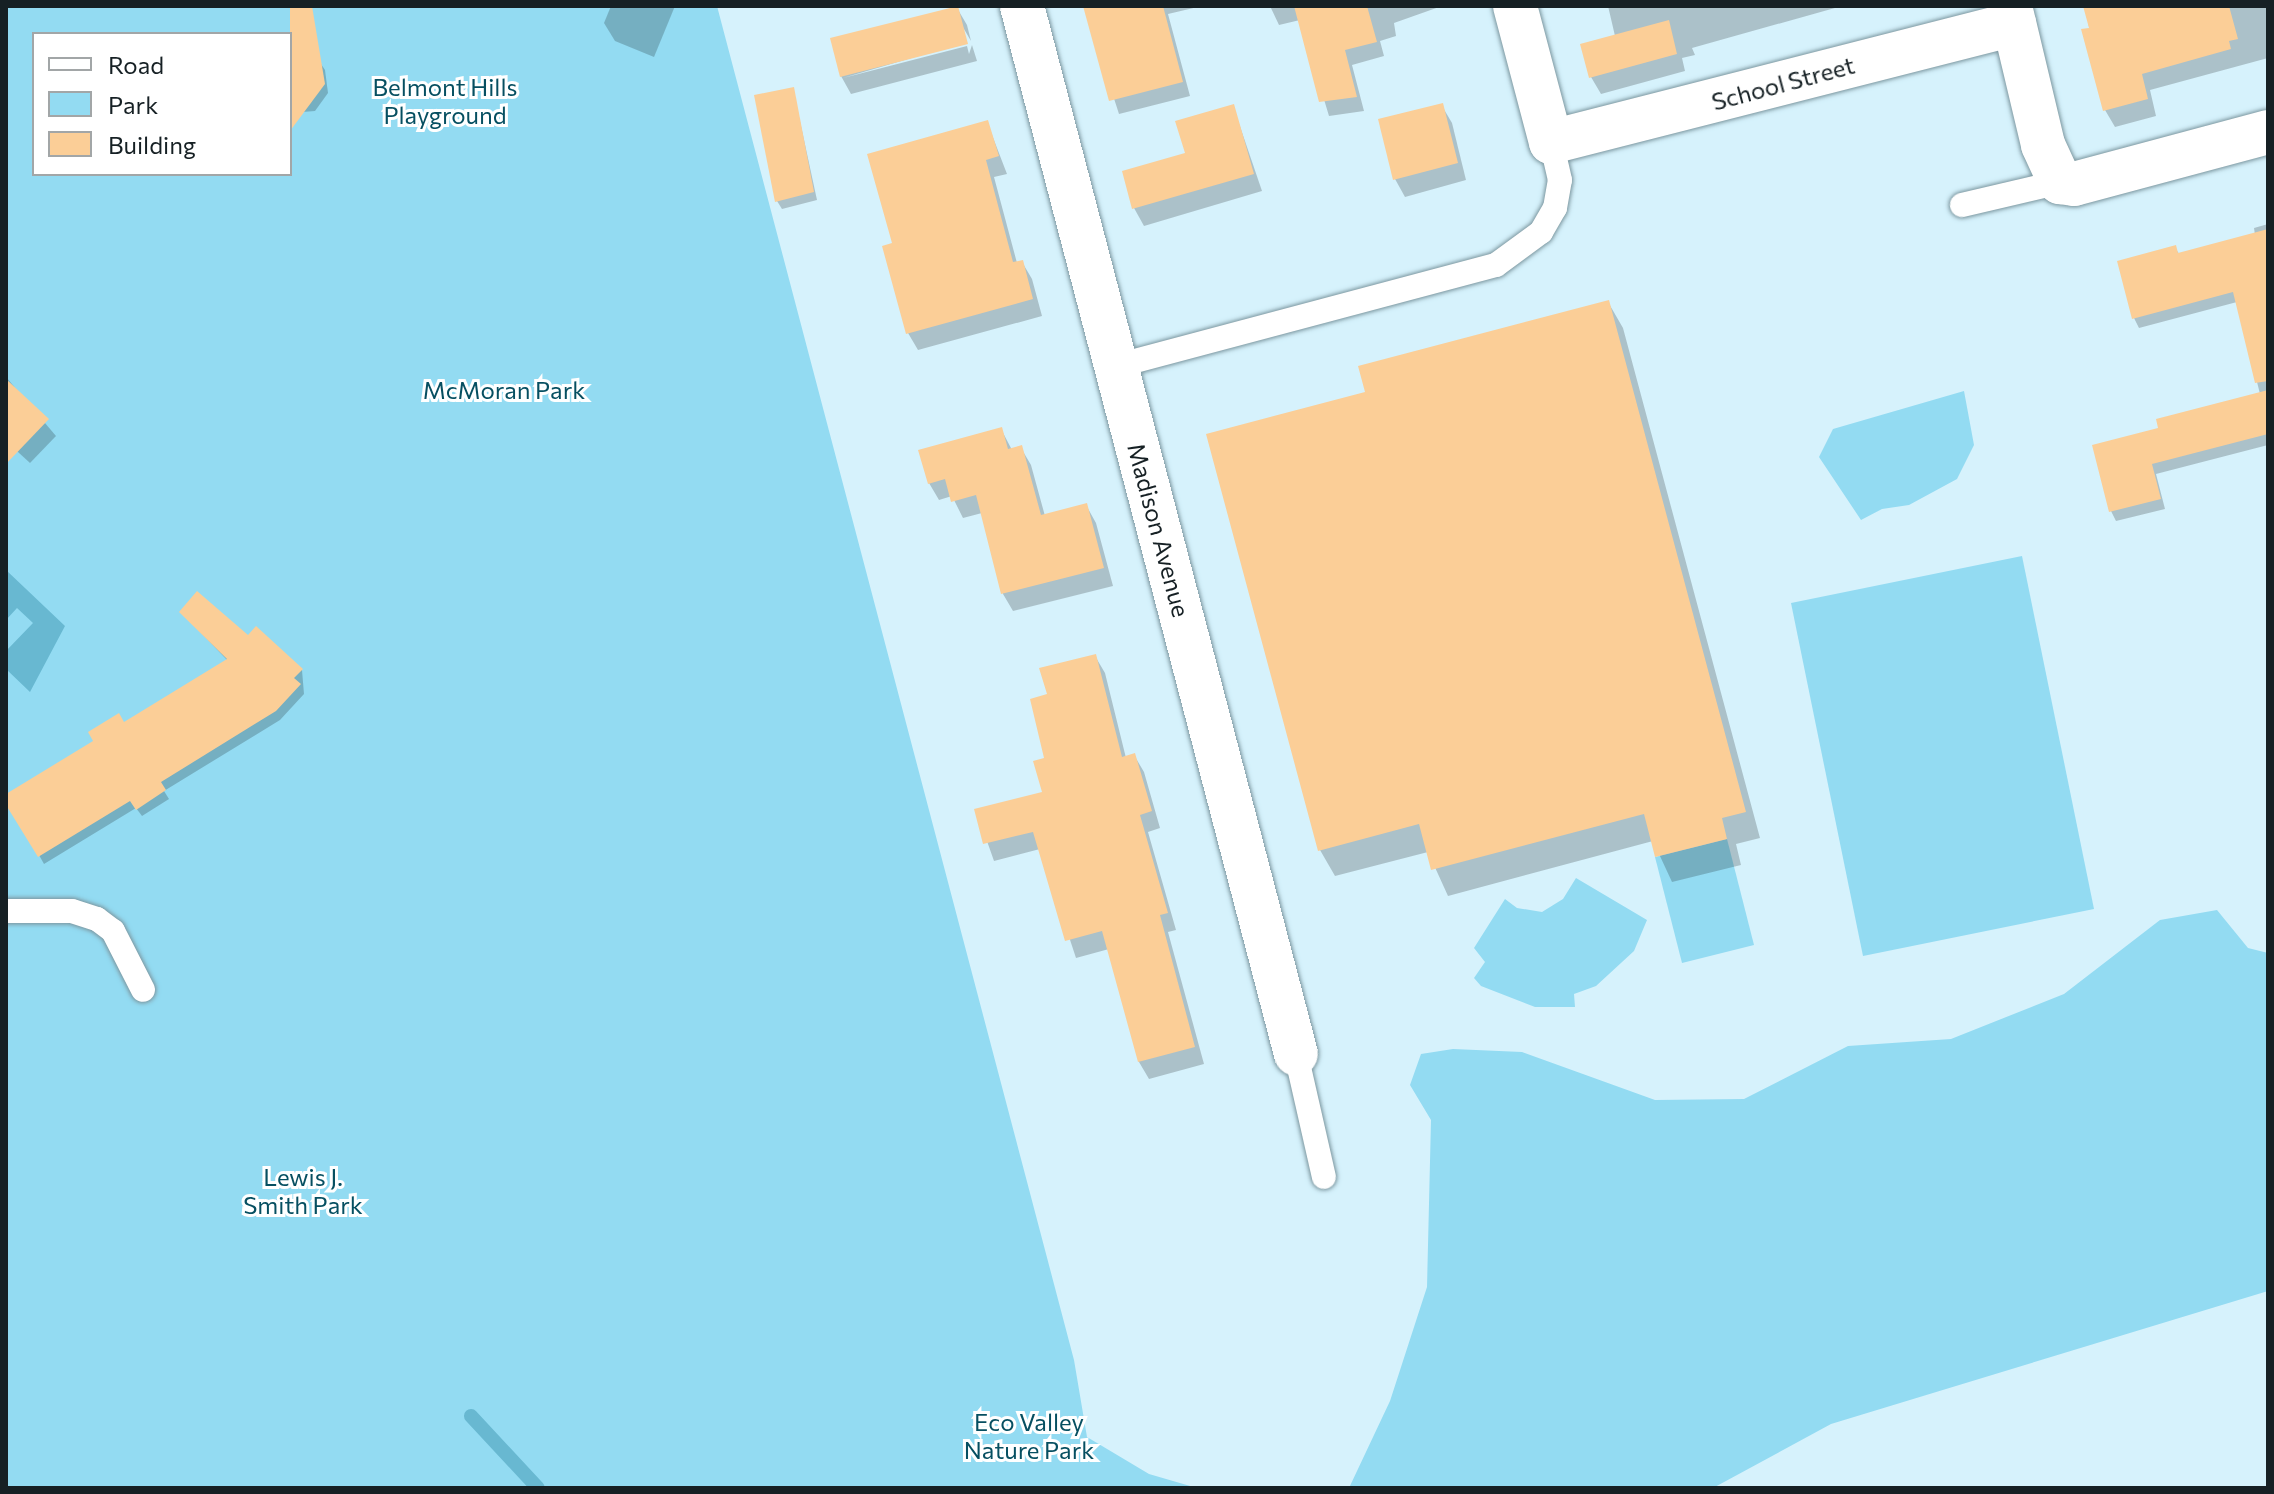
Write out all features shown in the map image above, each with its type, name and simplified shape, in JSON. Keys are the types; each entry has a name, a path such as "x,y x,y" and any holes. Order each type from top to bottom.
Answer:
{"street":[{"name":"Madison Avenue","path":"1022,6 1296,1054"},
{"path":"1515,6 1551,142"},
{"path":"2012,15 2043,145 2060,182 2074,184 2268,132"},
{"name":"School Street","path":"1551,142 2012,15"}],"lane":[{"path":"1116,366 1496,265 1541,232 1555,208 1560,180 1551,142"},
{"path":"1962,205 2060,182"},
{"path":"6,911 72,911 97,919 113,931 143,990"},
{"path":"1296,1054 1324,1177"}],"green space":[{"path":"6,6 717,6 1074,1360 1087,1437 1149,1474 1197,1488 6,1488"},
{"path":"1964,391 1974,445 1957,479 1909,505 1882,509 1861,520 1819,457 1833,429"},
{"path":"2022,556 2094,909 1863,956 1791,603"},
{"path":"1727,839 1754,945 1682,963 1655,857"},
{"path":"1576,878 1647,920 1634,951 1596,986 1574,994 1575,1007 1535,1007 1481,986 1474,978 1485,962 1474,948 1505,899 1517,908 1542,912 1563,899"},
{"path":"2217,910 2248,948 2268,953 2268,1291 1831,1424 1713,1488 1349,1488 1390,1401 1427,1287 1431,1120 1410,1085 1421,1054 1453,1049 1522,1052 1655,1100 1744,1099 1848,1046 1951,1039 2064,994 2160,920"}],"shaded area":[{"path":"6,570 65,626 30,692 6,669 6,651 33,623 17,608 6,620"}],"building":[{"path":"290,6 312,6 325,84 292,128 292,32"},
{"path":"958,6 968,44 840,77 830,38"},
{"path":"1083,6 1163,6 1183,82 1109,101"},
{"path":"1294,6 1367,6 1377,42 1345,50 1357,97 1319,102"},
{"path":"2083,6 2229,6 2238,39 2229,41 2231,49 2142,74 2148,99 2103,111 2081,29 2089,28"},
{"path":"1669,20 1677,54 1589,78 1580,44"},
{"path":"794,87 814,192 775,202 754,95"},
{"path":"1443,103 1458,163 1393,180 1378,119"},
{"path":"1234,104 1254,174 1132,209 1122,171 1185,153 1175,121"},
{"path":"988,120 999,156 986,160 1013,262 1023,260 1033,299 906,334 882,246 892,243 867,154"},
{"path":"2268,229 2268,381 2255,383 2233,292 2132,319 2117,261 2176,245 2178,253"},
{"path":"1609,300 1746,812 1722,818 1727,839 1655,857 1644,814 1431,870 1419,824 1318,851 1206,434 1365,392 1358,366"},
{"path":"6,379 49,419 6,464"},
{"path":"2268,390 2268,434 2152,464 2161,499 2109,512 2092,445 2158,428 2156,419"},
{"path":"1002,427 1008,449 1022,445 1041,515 1087,503 1104,568 1001,594 976,495 951,502 945,479 928,484 918,450"},
{"path":"197,591 248,635 256,626 303,669 294,678 301,684 276,711 161,782 166,790 136,810 130,801 38,857 6,805 6,794 93,741 88,732 119,713 124,722 227,659 179,612"},
{"path":"1096,654 1122,757 1135,753 1152,811 1140,815 1168,913 1160,915 1195,1047 1138,1062 1102,931 1065,941 1033,832 983,844 974,809 1042,792 1033,761 1044,758 1030,699 1047,694 1039,668"}],"waterway":[{"path":"471,1416 538,1488"}],"park label":[{"name":"Belmont Hills Playground","path":"445,101"},
{"name":"McMoran Park","path":"504,390"},
{"name":"Lewis J. Smith Park","path":"303,1191"},
{"name":"Eco Valley Nature Park","path":"1029,1436"}]}
